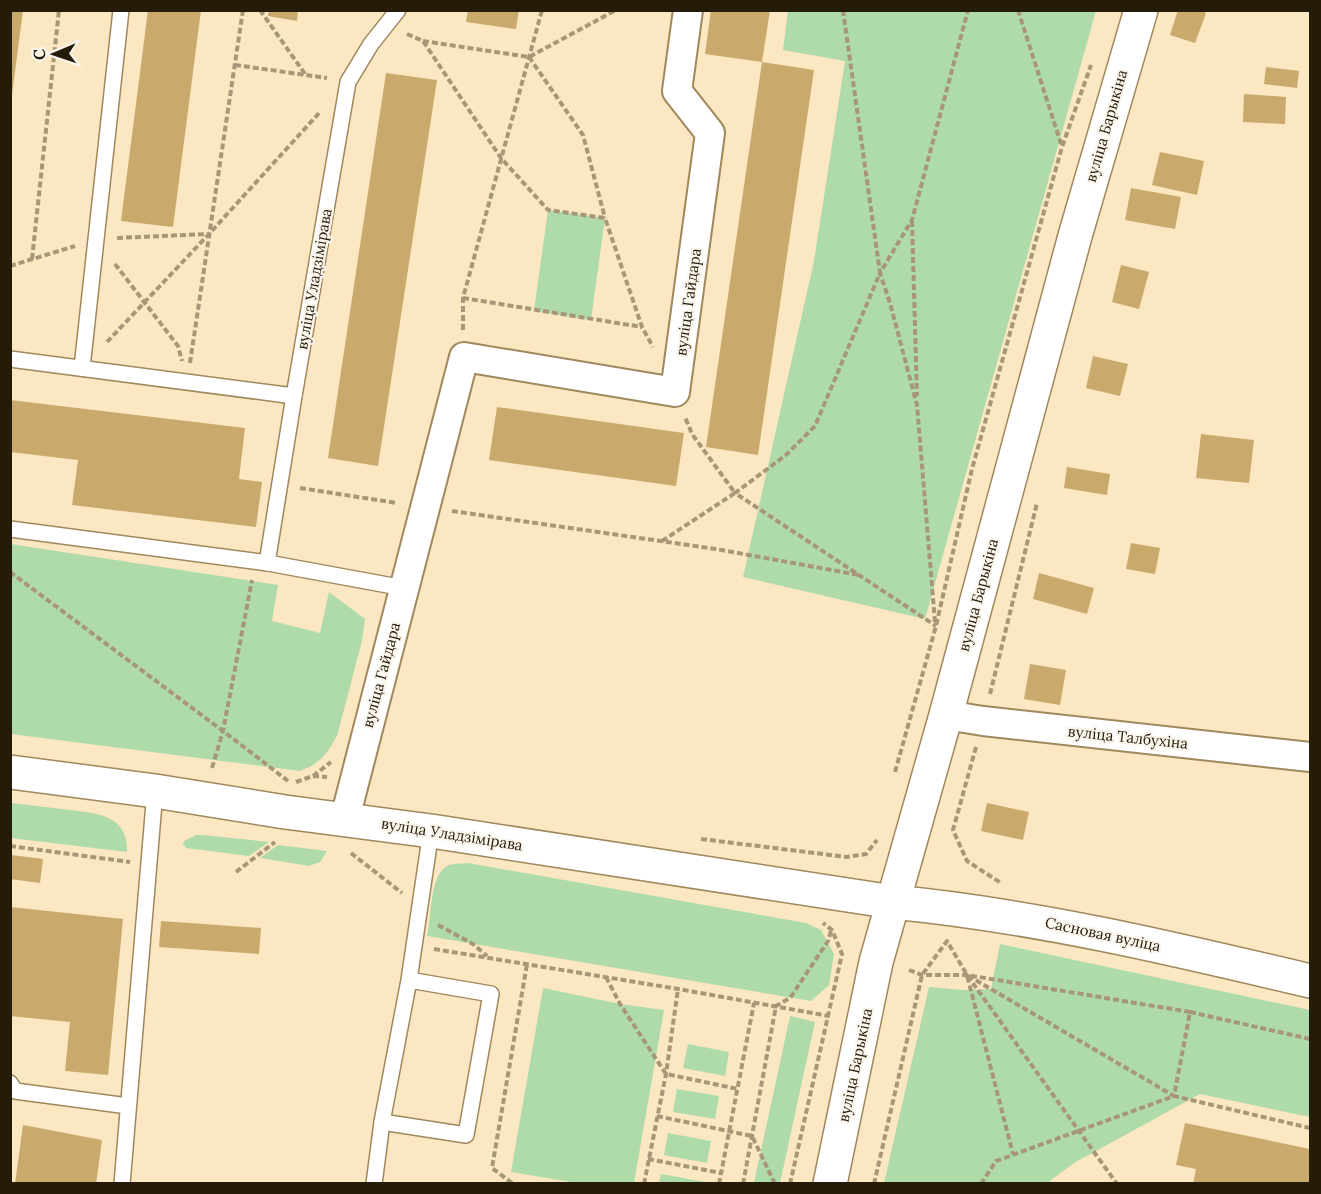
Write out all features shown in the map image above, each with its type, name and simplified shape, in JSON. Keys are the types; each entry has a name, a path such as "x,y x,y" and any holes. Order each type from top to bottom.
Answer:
{"main road":[{"name":"вуліца Барыкіна","path":"830,1184 876,962 946,715 1075,236 1141,10"},
{"name":"вуліца Уладзімірава","path":"10,771 285,812 346,834 431,831 893,902"},
{"name":"Сасновая вуліца","path":"893,902 955,908 1035,920 1311,981"}],"street":[{"name":"вуліца Гайдара","path":"675,392 710,133 676,91 688,10"},
{"name":"вуліца Гайдара","path":"346,834 404,588 464,357"},
{"path":"464,357 675,392"},
{"name":"вуліца Талбухіна","path":"946,715 1311,757"}],"lane":[{"path":"81,368 122,10"},
{"name":"вуліца Уладзімірава","path":"267,563 348,82 371,44 398,10"},
{"path":"10,359 294,396"},
{"path":"10,529 267,563 404,588"},
{"path":"122,1184 155,791"},
{"path":"374,1184 382,1122 421,908 431,831"},
{"path":"382,1122 466,1135 491,994 409,980"},
{"path":"12,1090 129,1106"}],"path":[{"path":"32,259 60,10"},
{"path":"188,382 243,10"},
{"path":"260,10 305,75"},
{"path":"464,357 463,298 542,10"},
{"path":"387,25 423,41 529,57 616,10"},
{"path":"843,10 880,273 917,405"},
{"path":"662,541 735,493 786,455 815,426 880,273 912,220 968,10"},
{"path":"1018,10 1062,147"},
{"path":"423,41 501,158 548,210 605,219"},
{"path":"529,57 583,135 605,219 642,327 675,392 692,434 735,493 936,626"},
{"path":"893,780 936,626 972,469 1062,147 1091,63"},
{"path":"235,66 348,82"},
{"path":"81,368 209,234 348,82"},
{"path":"912,220 917,405 936,626"},
{"path":"95,239 178,346"},
{"path":"463,298 642,327"},
{"path":"279,484 425,508 716,549 862,575"},
{"path":"10,572 291,784 313,776"},
{"path":"212,768 223,731 252,579"},
{"path":"952,830 968,861"},
{"path":"847,857 866,854 876,842 879,833"},
{"path":"346,834 421,908"},
{"path":"236,872 275,842"},
{"path":"10,846 132,862"},
{"path":"431,921 473,944 489,958"},
{"path":"743,1184 776,1006 790,998 828,941 832,930"},
{"path":"874,1184 922,975 947,941 967,975 1117,1184"},
{"path":"413,946 678,988 829,1016"},
{"path":"790,1184 842,954"},
{"path":"512,1183 492,1168 527,964"},
{"path":"909,970 922,975 967,975 1190,1012 1311,1039"},
{"path":"967,975 1174,1096 1311,1128"},
{"path":"967,975 1013,1154"},
{"path":"606,977 620,1004 666,1074 738,1089"},
{"path":"644,1184 666,1074 678,988"},
{"path":"719,1184 754,1003"},
{"path":"1174,1096 1190,1012"},
{"path":"981,1184 996,1161 1174,1096"},
{"path":"657,1116 752,1136"},
{"path":"752,1136 775,1184"},
{"path":"648,1159 721,1173"}],"green space":[{"path":"788,11 1096,11 925,619 743,577 814,261 845,61 783,50"},
{"path":"548,210 605,218 591,320 534,311"},
{"path":"11,544 278,585 272,621 320,633 329,592 365,619 362,641 337,736 330,748 322,758 300,771 11,734"},
{"path":"11,803 85,812 106,817 122,829 127,852 11,838"},
{"path":"196,835 269,842 249,856 186,848 184,841"},
{"path":"278,845 327,851 320,862 309,866 260,858"},
{"path":"468,863 806,923 821,930 834,954 829,985 811,1001 427,936 432,896 438,877 449,865"},
{"path":"1000,944 1310,1010 1310,1117 1200,1094 1074,1163 1047,1183 884,1183 929,987 965,990 991,989"},
{"path":"543,988 620,1004 664,1010 634,1183 577,1183 511,1172"},
{"path":"790,1016 815,1022 780,1183 754,1183"},
{"path":"688,1044 729,1052 725,1076 683,1068"},
{"path":"677,1089 719,1096 715,1119 673,1112"},
{"path":"668,1133 711,1141 707,1163 664,1155"},
{"path":"661,1174 705,1182 705,1183 659,1183"}],"building":[{"path":"10,10 23,10 12,95 10,95"},
{"path":"148,10 201,10 173,227 121,221"},
{"path":"269,10 298,10 297,21 268,16"},
{"path":"468,10 519,10 516,29 466,22"},
{"path":"711,10 770,10 762,62 705,54"},
{"path":"1178,10 1200,10 1206,13 1195,43 1170,35"},
{"path":"762,62 814,70 758,455 706,447"},
{"path":"1266,67 1299,71 1297,88 1264,84"},
{"path":"386,73 437,80 378,466 328,458"},
{"path":"1244,94 1286,97 1285,124 1243,122"},
{"path":"1160,152 1204,161 1197,195 1152,185"},
{"path":"1131,188 1181,197 1175,229 1125,220"},
{"path":"1121,265 1149,272 1139,309 1112,302"},
{"path":"1093,356 1128,364 1120,396 1086,388"},
{"path":"10,400 245,428 239,479 262,482 256,527 72,505 78,460 10,452"},
{"path":"497,407 684,433 676,486 489,460"},
{"path":"1201,434 1254,440 1249,483 1196,478"},
{"path":"1067,467 1110,474 1107,495 1064,488"},
{"path":"1131,543 1160,548 1155,574 1126,569"},
{"path":"1039,573 1094,588 1087,614 1033,599"},
{"path":"1030,664 1066,670 1060,705 1024,699"},
{"path":"987,803 1029,812 1023,840 981,831"},
{"path":"11,855 43,859 40,883 10,879"},
{"path":"10,907 123,919 108,1075 65,1071 70,1022 10,1016"},
{"path":"161,921 261,928 259,954 159,947"},
{"path":"1185,1123 1310,1149 1310,1184 1193,1184 1196,1169 1176,1165"},
{"path":"23,1125 102,1140 96,1184 15,1184"}]}
